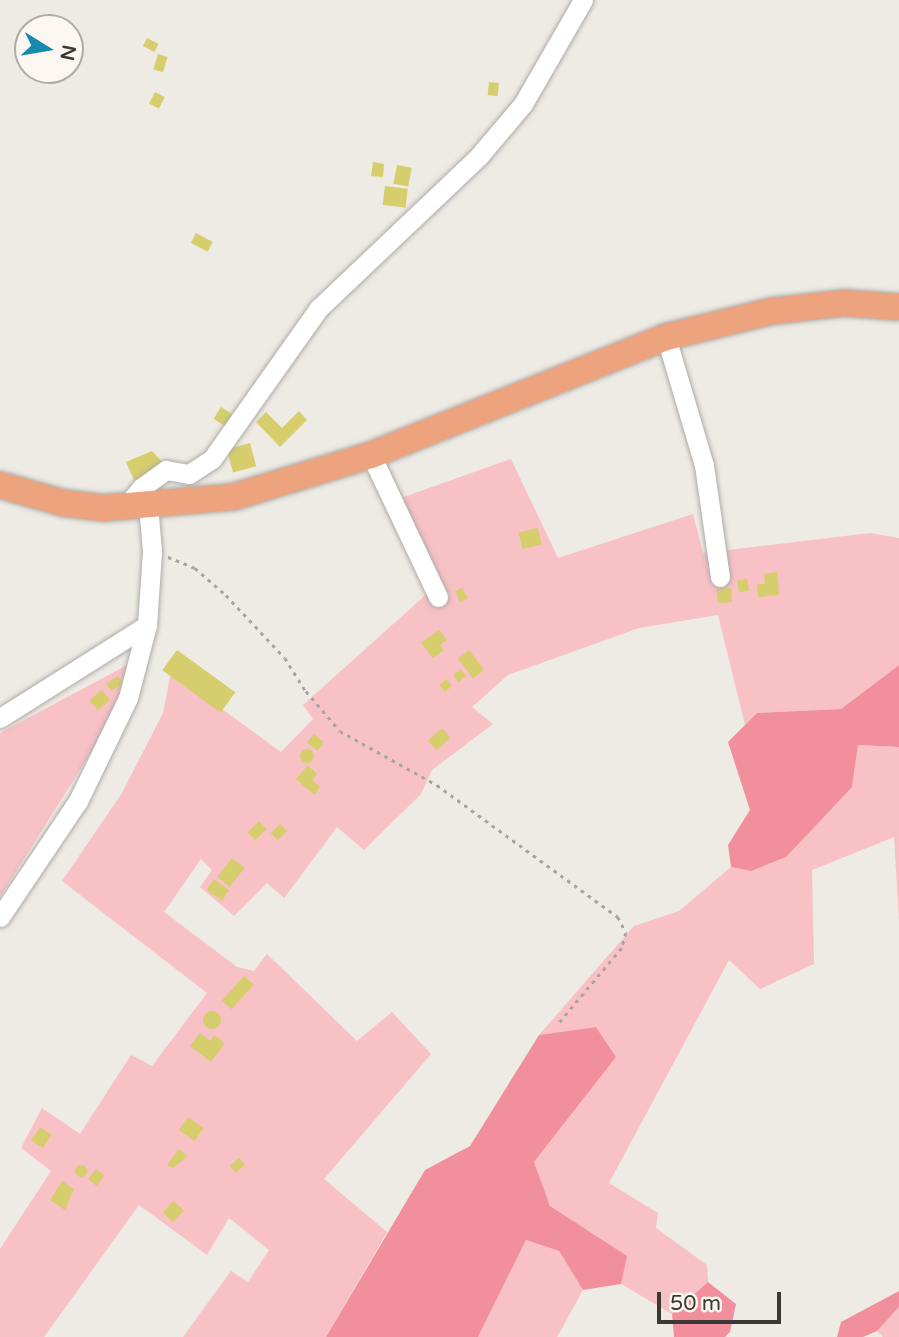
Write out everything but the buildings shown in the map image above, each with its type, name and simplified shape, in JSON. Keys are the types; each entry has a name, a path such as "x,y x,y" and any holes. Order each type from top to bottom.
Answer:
{"main road":[{"path":"0,485 63,503 137,505 233,497 371,455 530,387 666,337 774,311 844,303 899,307"}],"street":[{"path":"0,917 104,754 128,698 147,625 152,551 137,505 141,488 166,470 189,474 212,459 319,308 479,156 523,104 583,0"},
{"path":"666,337 704,465 720,577"},
{"path":"371,455 438,597"},
{"path":"0,718 147,625"}],"path":[{"path":"152,551 195,568 226,595 285,658 306,691 340,731 384,760 437,785 618,917 626,933 622,948 559,1023"}],"shaded area":[{"path":"511,459 558,558 693,514 703,553 870,533 899,538 899,665 841,709 757,713 745,725 718,615 639,628 508,675 472,707 493,724 432,770 421,794 364,850 337,827 284,898 267,883 234,916 200,887 212,870 201,859 164,912 237,967 254,971 267,954 357,1041 392,1012 431,1054 324,1179 387,1232 326,1337 183,1337 231,1271 248,1282 269,1250 229,1218 207,1255 139,1205 44,1337 0,1337 0,1249 51,1171 21,1148 42,1108 80,1134 131,1055 152,1066 207,993 62,881 122,793 163,713 171,672 281,752 313,719 303,705 440,582 401,498"},
{"path":"133,662 117,711 0,897 0,733"},
{"path":"899,665 899,747 858,745 852,787 786,857 751,871 731,867 728,845 750,810 728,742 757,713 841,709"},
{"path":"858,745 899,747 899,920 894,837 812,870 814,964 760,989 729,960 609,1183 658,1213 656,1228 707,1265 708,1282 672,1314 621,1284 626,1256 550,1206 534,1162 616,1057 596,1027 539,1035 634,926 679,911 731,867 751,871 852,787"},
{"path":"596,1027 616,1057 534,1162 550,1206 627,1256 621,1284 583,1290 559,1251 526,1240 478,1337 326,1337 425,1170 470,1146 539,1035"},
{"path":"526,1240 559,1251 583,1290 557,1337 478,1337"},
{"path":"708,1282 736,1304 730,1332 725,1337 674,1337 672,1314"},
{"path":"899,1291 899,1307 877,1331 863,1337 837,1337 841,1322"},
{"path":"899,1307 899,1337 883,1337 877,1331"}]}
